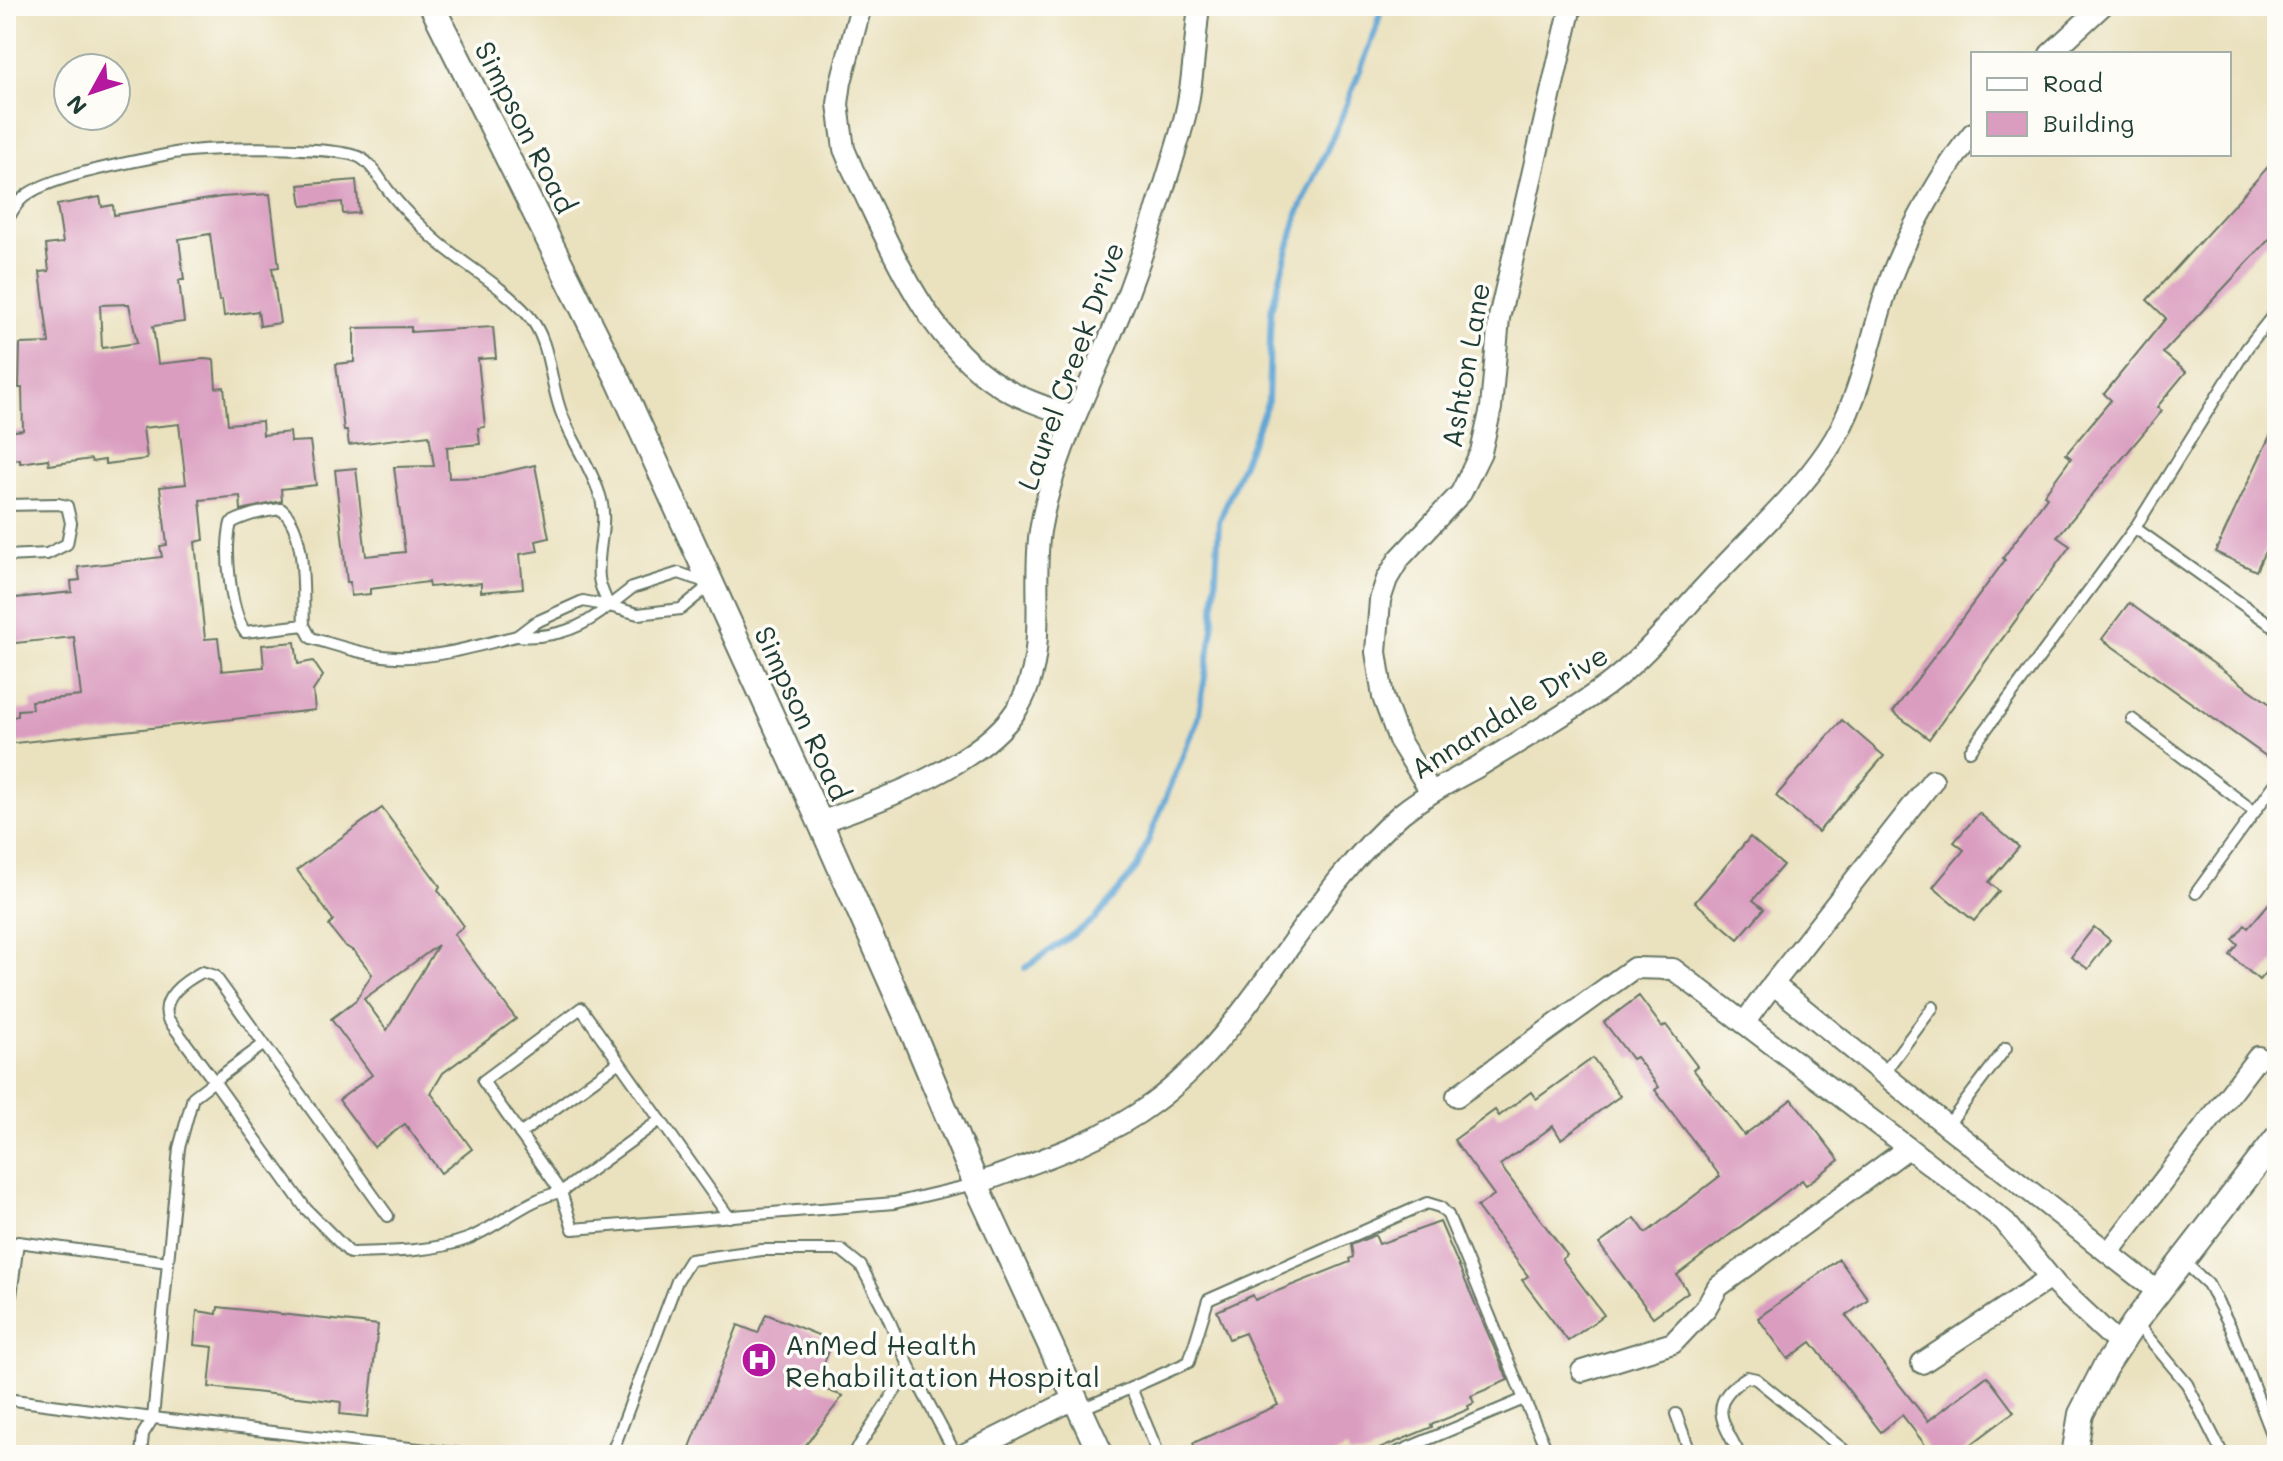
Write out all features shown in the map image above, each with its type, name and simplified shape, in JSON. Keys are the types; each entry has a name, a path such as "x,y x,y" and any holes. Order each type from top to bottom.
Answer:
{"street":[{"path":"861,6 841,82 839,127 853,170 916,296 948,342 982,373 1020,397 1074,417"},
{"name":"Laurel Creek Drive","path":"820,822 924,779 964,758 985,745 1018,708 1028,686 1037,643 1040,530 1074,417 1127,295 1164,188 1188,104 1199,6"},
{"name":"Ashton Lane","path":"1431,792 1399,740 1383,697 1376,652 1380,600 1387,579 1399,559 1461,493 1481,452 1491,408 1499,318 1571,6"},
{"path":"2052,52 2102,6"},
{"name":"Simpson Road","path":"433,7 619,381 820,822 976,1184 1101,1455"},
{"name":"Annandale Drive","path":"976,1184 1100,1136 1152,1104 1217,1042 1344,875 1381,833 1431,792 1603,688 1636,662 1827,451 1848,414 1890,280 1926,207 1971,135"},
{"path":"1744,1023 1933,780"},
{"path":"1457,1096 1634,968 1673,969 2003,1220 2050,1278 2120,1345"},
{"path":"1773,984 2158,1292"},
{"path":"2109,1252 2258,1057"},
{"path":"2074,1455 2081,1414 2105,1367 2135,1322 2277,1138"},
{"path":"1582,1371 1673,1343 1706,1308 1718,1287 1908,1148"},
{"path":"1922,1363 2050,1278"},
{"path":"963,1455 1078,1404"}],"lane":[{"path":"6,222 24,197 38,189 87,172 183,152 320,150 361,158 420,226 445,250 509,295 531,318 541,335 563,417 602,500 604,516 598,561 599,581 609,606"},
{"path":"1970,751 2135,528 2247,348 2277,310"},
{"path":"6,505 67,506 71,523 67,544 47,554 6,556"},
{"path":"304,625 245,632 237,620 233,603 228,535 231,523 245,515 262,511 281,509 290,516 297,532 304,625 311,638 362,653 397,657 456,651 517,636 541,638 589,623 632,588 679,573 711,584"},
{"path":"2135,528 2277,629"},
{"path":"517,636 534,623 583,601 638,614 681,609 711,584"},
{"path":"2132,719 2255,812"},
{"path":"2196,893 2277,781"},
{"path":"388,1216 215,976 202,972 171,995 166,1011 214,1081 306,1209 350,1253 402,1252 466,1239 545,1195 561,1192 660,1120"},
{"path":"1883,1074 1933,1007"},
{"path":"729,1217 581,1008 483,1081 561,1192 573,1229 729,1217 894,1203 976,1184"},
{"path":"141,1455 143,1434 153,1418 179,1148 193,1097 264,1044"},
{"path":"1947,1126 2006,1048"},
{"path":"520,1134 619,1062"},
{"path":"1078,1404 1131,1388 1189,1362 1208,1300 1427,1203 1440,1207 1448,1215 1549,1455"},
{"path":"6,1334 18,1242 168,1262"},
{"path":"611,1455 677,1281 690,1260 762,1250 841,1250 861,1266 956,1455"},
{"path":"2183,1260 2208,1284 2231,1328 2277,1447"},
{"path":"2135,1322 2187,1384 2223,1455"},
{"path":"853,1455 910,1368"},
{"path":"1740,1455 1721,1420 1723,1401 1733,1386 1747,1377 1756,1379 1850,1455"},
{"path":"1131,1388 1159,1455"},
{"path":"6,1399 470,1455"},
{"path":"1391,1455 1524,1399"},
{"path":"1676,1414 1691,1455"},
{"path":"1831,1440 1837,1455"}],"building":[{"path":"2277,157 2277,231 2163,353 2186,372 2157,407 2162,411 2057,537 2070,546 1929,739 1893,712 2005,560 2003,558 2047,497 2044,495 2071,458 2066,454 2111,400 2104,394 2166,318 2147,300"},
{"path":"356,180 359,213 343,214 342,202 302,206 299,185"},
{"path":"270,194 279,267 272,268 280,323 260,326 258,311 224,316 222,300 219,301 210,234 179,239 184,280 179,280 184,322 153,326 158,364 214,360 216,388 224,387 228,424 262,421 263,435 290,432 291,442 310,441 316,485 281,489 282,501 241,510 240,496 200,500 204,540 195,542 205,639 218,638 222,671 264,667 262,645 295,642 298,664 313,661 323,676 313,691 315,710 6,744 6,718 18,716 18,710 32,709 31,701 81,696 74,637 6,644 6,599 72,592 71,581 80,580 78,567 162,557 160,546 167,545 160,487 186,484 179,424 143,428 147,459 105,464 105,460 92,462 91,459 49,465 48,459 20,463 20,459 6,461 6,432 23,430 22,388 19,388 20,344 49,343 40,272 49,271 46,245 63,243 57,205 100,197 102,207 113,205 114,215 221,197","holes":["129,304 137,343 102,348 100,305"]},
{"path":"411,327 411,332 493,327 496,358 478,359 485,427 478,428 480,444 447,447 449,478 483,477 535,465 549,538 536,541 538,551 520,554 523,588 481,592 481,583 429,587 428,582 370,589 370,594 351,596 335,470 356,468 366,556 405,552 394,467 434,466 429,435 349,445 347,431 344,431 336,364 354,362 354,328"},
{"path":"2277,421 2277,521 2256,571 2215,552"},
{"path":"2129,603 2277,709 2277,764 2102,639"},
{"path":"1842,720 1884,756 1818,832 1776,796"},
{"path":"382,808 440,886 438,890 464,926 454,934 516,1019 443,1073 431,1093 472,1149 441,1173 405,1124 374,1147 339,1100 372,1075 331,1019 356,1000 372,974 329,926 333,920 297,870","holes":["438,945 387,1030 364,999"]},
{"path":"1979,813 2019,847 1989,882 1999,891 1974,921 1933,887 1964,850 1954,842"},
{"path":"1750,837 1783,865 1753,900 1764,909 1738,939 1695,902"},
{"path":"2277,894 2277,959 2259,980 2230,955 2238,945 2233,940 2245,925 2248,928"},
{"path":"2094,927 2110,940 2088,969 2071,957"},
{"path":"1639,996 1697,1066 1693,1069 1744,1135 1792,1099 1839,1160 1806,1185 1802,1180 1677,1275 1688,1292 1653,1317 1599,1244 1635,1218 1646,1233 1720,1176 1655,1090 1659,1087 1636,1057 1632,1059 1604,1022"},
{"path":"1593,1058 1620,1096 1561,1139 1553,1126 1500,1165 1567,1255 1562,1259 1604,1315 1568,1341 1522,1280 1528,1276 1477,1207 1494,1195 1454,1140 1495,1110 1499,1116 1531,1092 1536,1099"},
{"path":"1440,1222 1508,1380 1471,1396 1474,1403 1468,1406 1469,1409 1365,1455 1349,1455 1347,1449 1334,1455 1198,1455 1193,1443 1278,1405 1245,1333 1229,1339 1217,1311 1253,1295 1255,1300 1350,1262 1349,1259 1353,1257 1351,1245 1375,1235 1379,1244"},
{"path":"1839,1259 1868,1299 1846,1316 1928,1421 1987,1376 2014,1412 1957,1455 1933,1455 1902,1415 1881,1432 1811,1342 1788,1359 1758,1318"},
{"path":"218,1307 378,1325 368,1417 340,1414 341,1402 209,1387 213,1347 194,1345 197,1311 217,1314"},
{"path":"766,1314 833,1341 815,1386 843,1396 798,1455 687,1455 738,1325 758,1333"}],"waterway":[{"path":"1025,968 1095,919 1137,868 1198,719 1213,628 1219,522 1268,401 1271,309 1298,214 1340,121 1376,30 1382,6"}],"place":[{"name":"AnMed Health Rehabilitation Hospital","path":"759,1360"}]}
